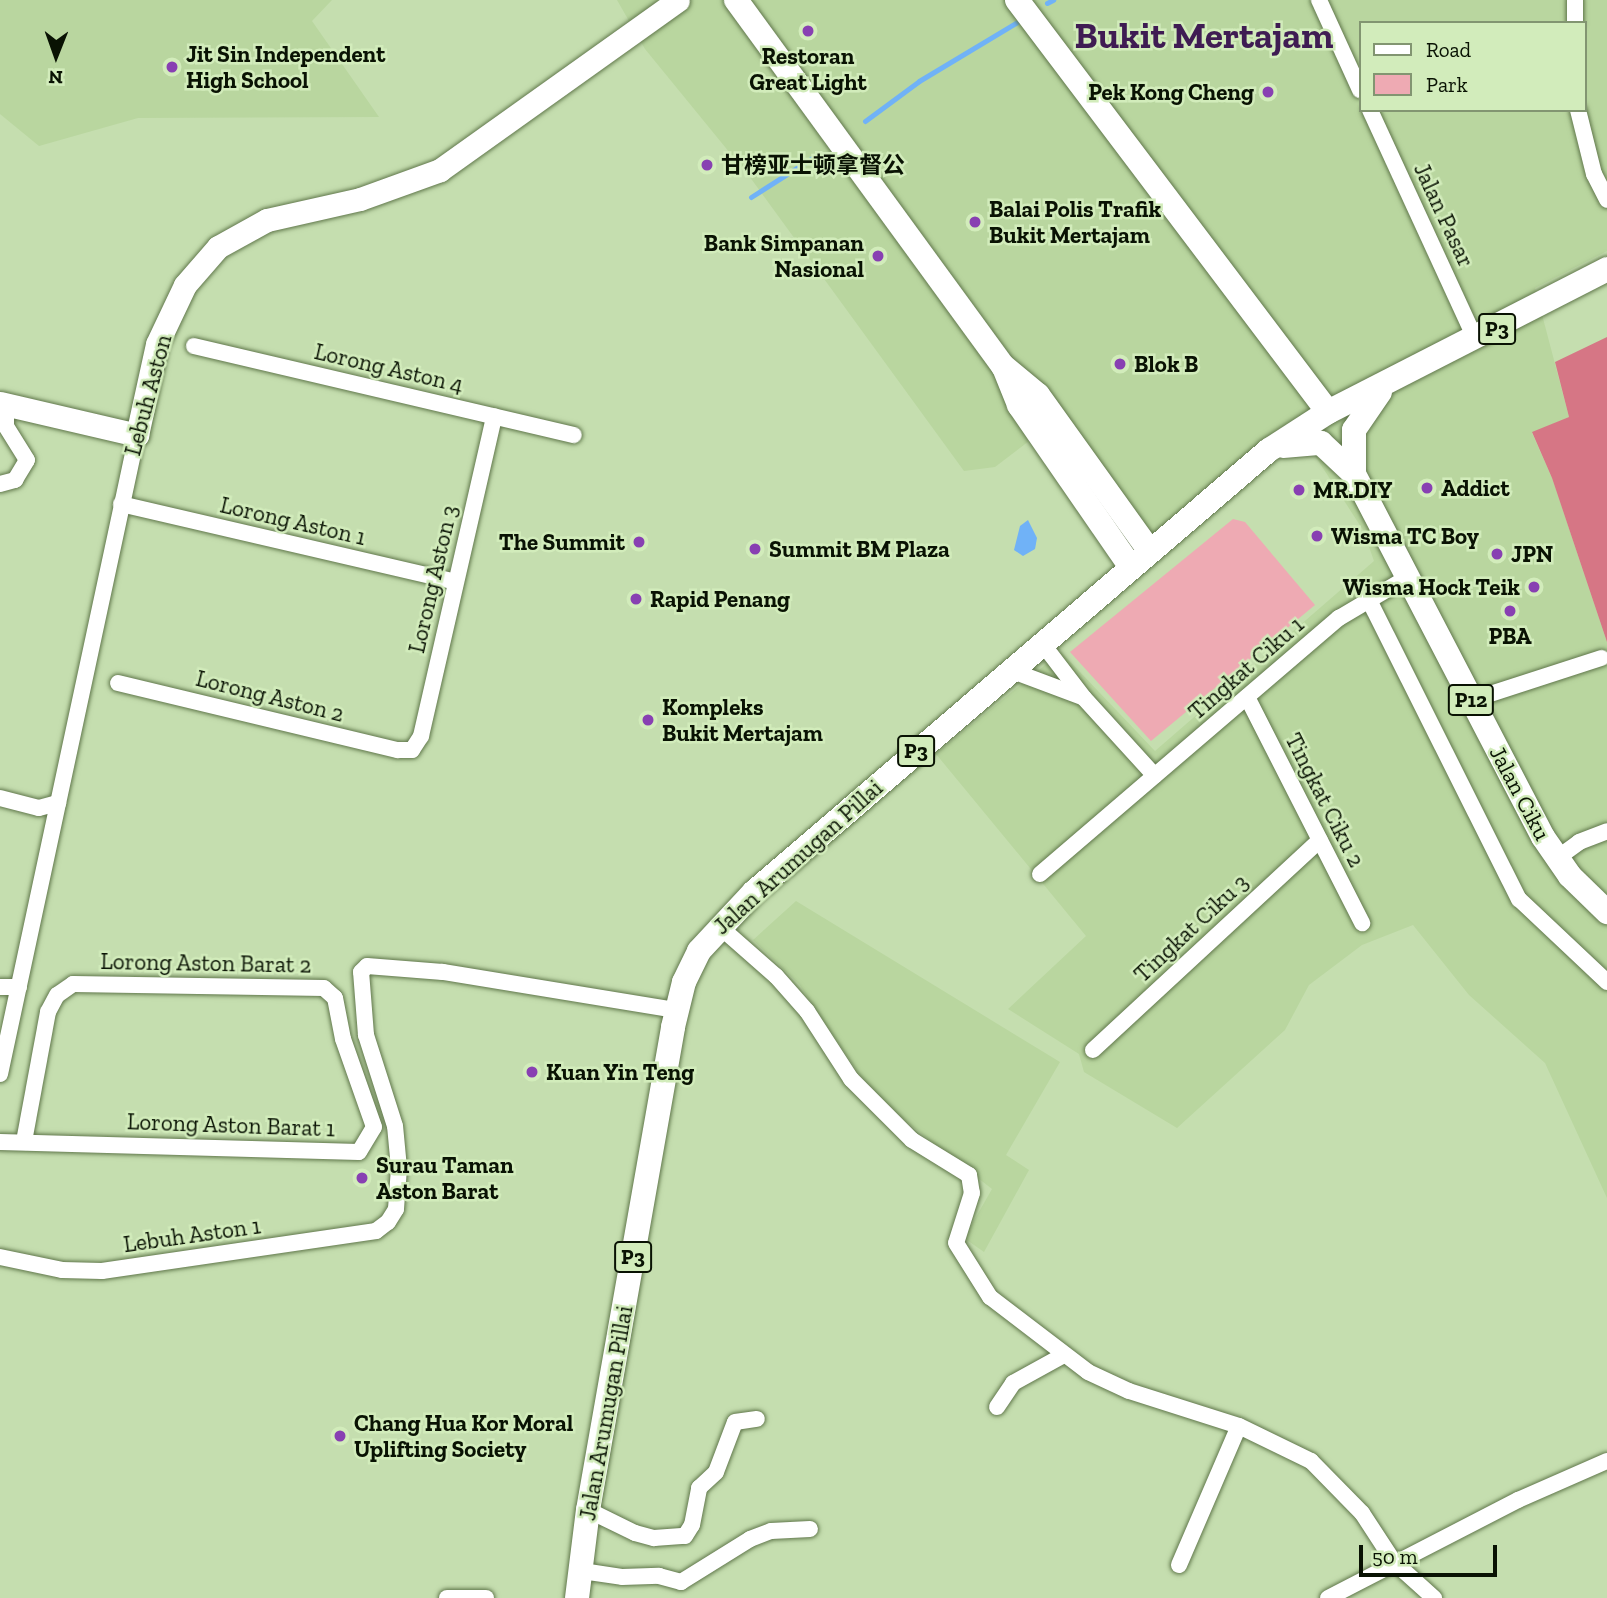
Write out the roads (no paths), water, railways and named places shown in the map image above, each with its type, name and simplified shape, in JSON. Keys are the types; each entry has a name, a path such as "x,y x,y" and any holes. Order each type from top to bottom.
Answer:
{"main road":[{"path":"736,0 1003,366 1019,405 1130,566"},
{"path":"1017,0 1328,412"},
{"name":"Jalan Arumugan Pillai","path":"577,1598 588,1510 676,1010 699,951 719,926 1010,670 1269,450 1328,412 1476,340 1607,269"},
{"path":"1003,366 1038,395 1149,550"},
{"path":"1354,474 1354,430 1385,386"},
{"path":"1269,450 1297,441 1321,443 1354,474"},
{"name":"Jalan Ciku","path":"1354,474 1556,859 1607,912"}],"street":[{"name":"Lebuh Aston","path":"0,1074 157,344 185,285 218,247 267,220 360,199 440,170 678,0"},
{"path":"1320,0 1358,86"},
{"path":"1575,0 1575,21"},
{"name":"Jalan Pasar","path":"1371,112 1476,340"},
{"path":"1578,112 1594,174 1607,200"},
{"name":"Lorong Aston 4","path":"194,346 574,435"},
{"path":"0,484 15,480 27,460 6,426 3,404 137,435"},
{"name":"Lorong Aston 3","path":"412,750 421,736 494,416"},
{"name":"Lorong Aston 1","path":"121,504 455,582"},
{"name":"Tingkat Ciku 1","path":"1041,874 1247,697 1368,598 1408,577"},
{"path":"1368,598 1519,899 1607,982"},
{"path":"1042,643 1084,698 1155,776"},
{"path":"1472,700 1601,658"},
{"path":"1010,670 1084,698"},
{"name":"Lorong Aston 2","path":"118,683 398,750 412,750"},
{"name":"Tingkat Ciku 2","path":"1247,697 1362,923"},
{"path":"0,798 39,808 58,803"},
{"path":"1556,859 1578,842 1607,831"},
{"name":"Tingkat Ciku 3","path":"1093,1050 1320,840"},
{"path":"719,926 776,975 807,1011 851,1079 912,1140 969,1175 972,1193 957,1234 958,1252 990,1297 1088,1373 1129,1391 1239,1426 1311,1461 1362,1513 1394,1562 1434,1598"},
{"name":"Lebuh Aston 1","path":"0,1257 62,1270 102,1272 376,1231 388,1222 396,1209 398,1158 395,1126 366,1035 361,972 367,966 443,972 676,1010"},
{"name":"Lorong Aston Barat 2","path":"24,1142 48,1012 57,995 73,984 324,988 335,998 340,1017"},
{"path":"0,986 19,987"},
{"name":"Lorong Aston Barat 1","path":"0,1142 359,1152 374,1127 343,1039 340,1017"},
{"path":"997,1406 1013,1383 1063,1355"},
{"path":"588,1510 635,1533 654,1538 685,1536 692,1525 699,1488 716,1472 735,1422 757,1419"},
{"path":"1179,1564 1239,1426"},
{"path":"1328,1598 1394,1562 1607,1461"},
{"path":"582,1571 622,1577 659,1576 681,1582 750,1539 771,1531 810,1529"},
{"path":"447,1598 486,1598"}],"water":[{"path":"1028,520 1037,538 1035,549 1023,556 1014,550 1020,526"}],"waterway":[{"path":"1047,3 1053,0"},
{"path":"865,121 919,81 1017,22"},
{"path":"751,197 817,155"}],"place":[{"name":"Restoran Great Light","path":"808,31"},
{"name":"Jit Sin Independent High School","path":"172,67"},
{"name":"Pek Kong Cheng","path":"1268,92"},
{"name":"甘榜亚士顿拿督公","path":"707,165"},
{"name":"Balai Polis Trafik Bukit Mertajam","path":"975,222"},
{"name":"Bank Simpanan Nasional","path":"878,256"},
{"name":"Blok B","path":"1120,364"},
{"name":"Addict","path":"1427,488"},
{"name":"MR.DIY","path":"1299,490"},
{"name":"Wisma TC Boy","path":"1317,536"},
{"name":"The Summit","path":"639,542"},
{"name":"Summit BM Plaza","path":"755,549"},
{"name":"JPN","path":"1497,554"},
{"name":"Wisma Hock Teik","path":"1534,587"},
{"name":"Rapid Penang","path":"636,599"},
{"name":"PBA","path":"1510,611"},
{"name":"Kompleks Bukit Mertajam","path":"648,720"},
{"name":"Kuan Yin Teng","path":"532,1072"},
{"name":"Surau Taman Aston Barat","path":"362,1178"},
{"name":"Chang Hua Kor Moral Uplifting Society","path":"340,1436"}],"district":[{"name":"Bukit Mertajam","path":"1204,35"}]}
